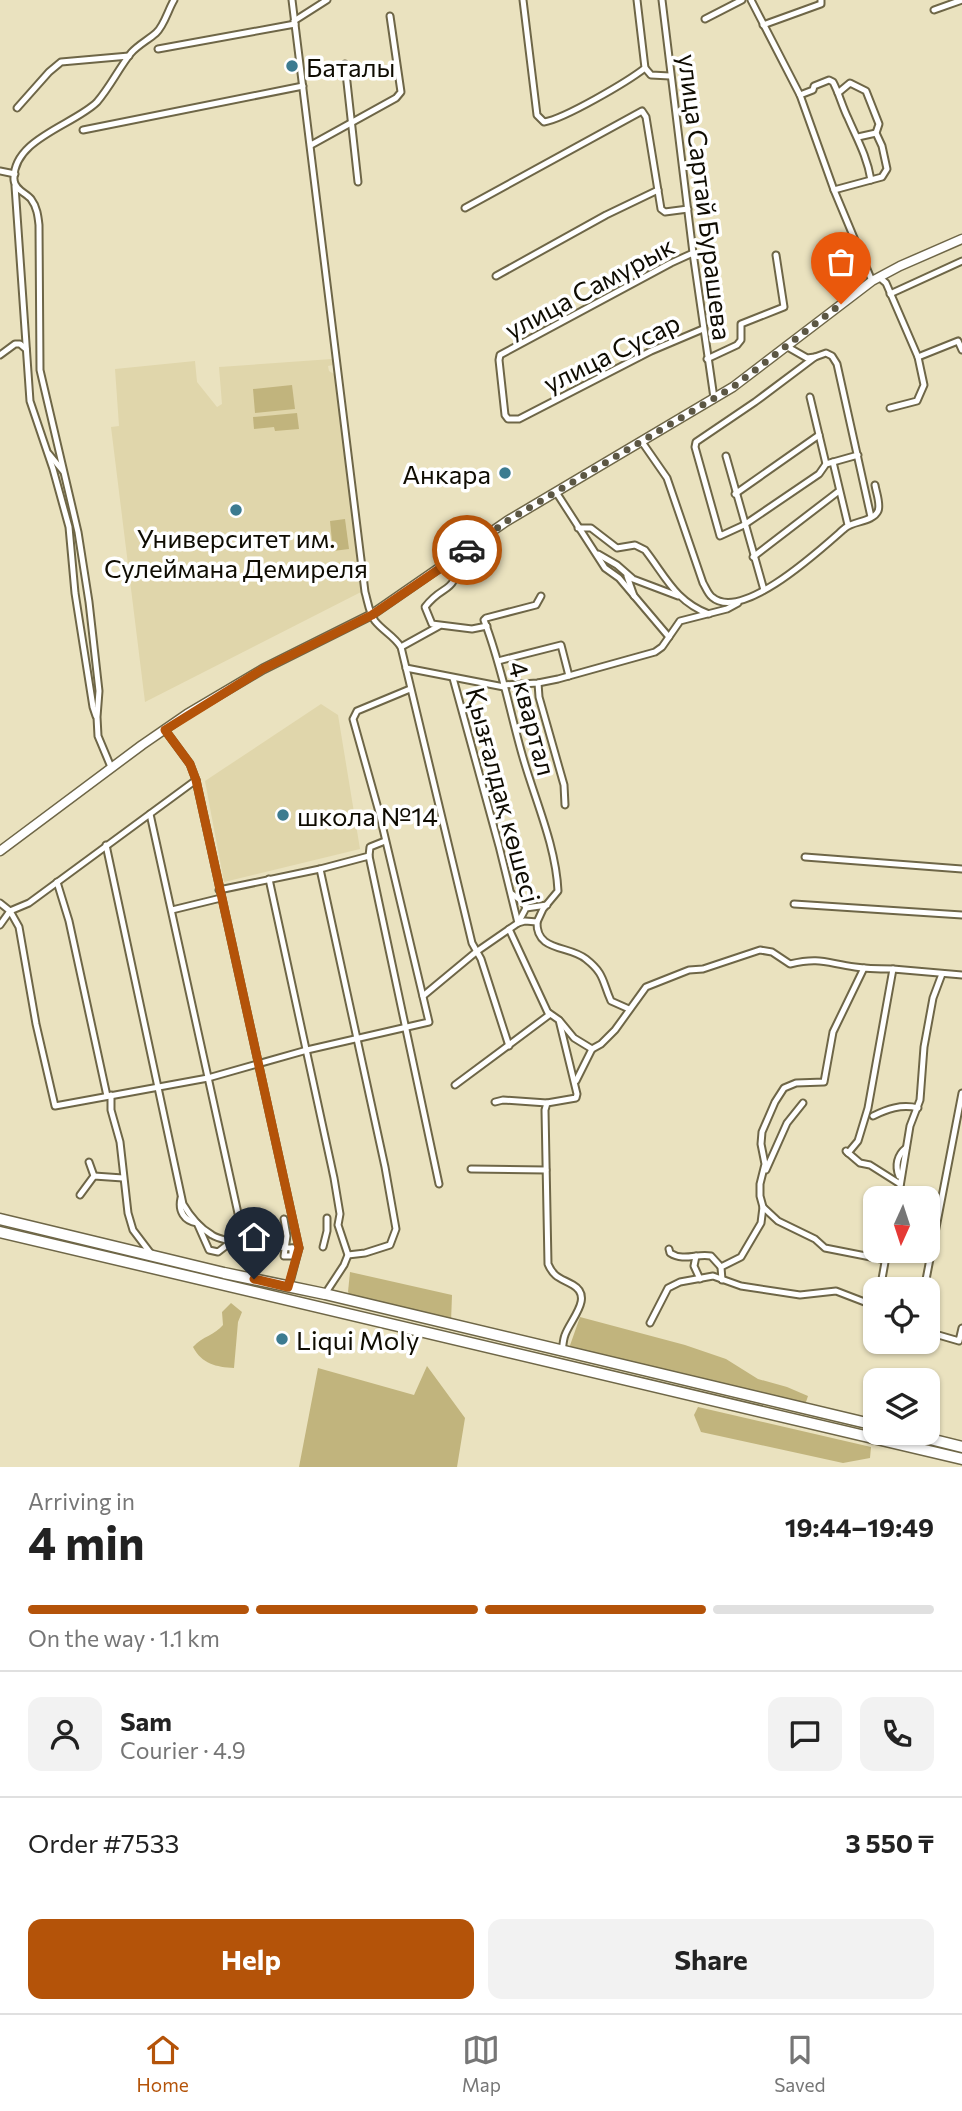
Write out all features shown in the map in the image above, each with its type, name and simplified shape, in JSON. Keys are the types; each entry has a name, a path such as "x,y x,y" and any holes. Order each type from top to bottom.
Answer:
{"highway":[{"path":"0,1219 863,1422"},
{"path":"0,1232 962,1459"},
{"path":"940,1442 962,1447"}],"main road":[{"path":"0,850 165,730 263,669 372,615 507,521 714,398 876,279 962,239"}],"street":[{"path":"97,717 93,707 75,593 69,527 30,401 15,174 17,163 24,153 42,137 85,112 97,101 129,56 159,31 174,0"},
{"path":"292,0 365,592 377,624 393,635 401,647 471,943 481,959 509,1046"},
{"path":"158,49 295,22 327,0"},
{"path":"523,0 537,116 544,122 589,102 645,68"},
{"path":"637,0 645,68 651,75 670,76"},
{"name":"улица Сартай Бурашева","path":"662,0 714,398"},
{"path":"705,19 742,0"},
{"path":"751,0 800,95 834,190 876,279 886,283 918,357 925,385 920,397 908,405 890,408"},
{"path":"763,24 821,4 821,0"},
{"path":"934,10 962,0"},
{"path":"311,145 397,98 401,92 390,16"},
{"path":"17,108 48,72 61,62 129,56"},
{"path":"345,64 358,183"},
{"path":"800,95 829,80 833,82 868,162 871,180"},
{"path":"834,190 881,177 887,169 876,133 879,124 866,91 850,83 838,93"},
{"path":"83,130 303,86"},
{"path":"465,208 642,111 646,117 662,210 665,212 688,209"},
{"path":"858,137 876,133"},
{"path":"0,171 15,174"},
{"path":"15,186 30,198 36,209 39,225 42,379 78,532 99,691 98,736 111,767"},
{"path":"496,276 557,241 657,190"},
{"name":"улица Самурык","path":"502,354 693,253"},
{"path":"707,359 741,341 741,324 785,307 776,256"},
{"path":"890,294 962,261"},
{"name":"улица Сусар","path":"502,354 499,360 505,415 508,419 519,419 651,351 703,329"},
{"path":"918,357 958,341 962,349"},
{"path":"0,355 15,344 26,349"},
{"path":"786,346 807,358 826,353 832,356 837,364 871,517"},
{"path":"815,357 695,445 717,533 724,536 744,524 819,474 830,463 858,455"},
{"path":"27,358 42,379"},
{"path":"810,397 819,435 848,526"},
{"path":"735,494 819,435"},
{"path":"642,442 667,478 703,583 712,597 725,602 740,601"},
{"path":"47,452 64,474"},
{"path":"726,456 764,590"},
{"path":"406,668 504,686 538,683 655,652 662,647 680,621 727,609 764,590 815,556 848,526 878,513 875,485"},
{"path":"753,557 839,491"},
{"path":"556,492 605,568 619,578 668,637"},
{"path":"578,528 591,528 613,546 635,545 645,550 678,596 691,607 709,614"},
{"path":"597,553 617,565 627,576 634,597"},
{"path":"430,631 432,624 425,607 453,584 458,556"},
{"path":"627,576 678,596"},
{"path":"432,624 472,629 486,626 484,618 537,606 541,596"},
{"path":"401,647 439,626"},
{"name":"4 квартал","path":"486,626 551,852 558,891 547,905"},
{"path":"498,661 561,645 569,676"},
{"name":"Қызғалдақ көшесі","path":"453,678 518,923"},
{"path":"538,683 539,697 564,785 565,805"},
{"path":"0,903 10,911 19,927 38,1035 55,1106 208,1077 307,1050 429,1022 354,715 368,706 410,689"},
{"path":"165,730 190,764 196,780 295,1248 288,1287"},
{"path":"0,925 10,911 29,903 196,780"},
{"path":"150,814 241,1227 240,1235 218,1252 213,1252 209,1250 197,1223"},
{"path":"385,841 370,847 369,856 439,1184"},
{"path":"106,845 149,1042 156,1087 181,1198 188,1213 213,1236 295,1248"},
{"path":"219,890 369,856"},
{"path":"806,857 962,869"},
{"path":"320,869 385,1167 396,1230 390,1245 382,1250 348,1255"},
{"path":"269,879 340,1214 338,1225 348,1255 325,1294"},
{"path":"57,881 69,921 120,1142 123,1178 133,1230 152,1255"},
{"path":"512,894 523,902 526,908"},
{"path":"172,910 221,898"},
{"path":"794,904 962,915"},
{"path":"526,908 547,905"},
{"path":"547,905 537,922 541,937 547,944 586,958 603,975 611,1001 629,1009"},
{"path":"518,923 526,908"},
{"path":"422,996 476,952 518,923 525,920 537,922"},
{"name":"Қызғалдақ көшесі","path":"509,929 549,1013"},
{"path":"575,1083 592,1049 615,1030 646,987 690,970 703,969 760,950 772,952 790,964 818,960 864,968 962,975"},
{"path":"721,1267 741,1257 761,1223 763,1207 760,1196 765,1164 761,1144 762,1132 775,1102 783,1088 796,1083 824,1082 833,1032 864,968"},
{"path":"893,970 868,1108 858,1141 847,1152 860,1163 870,1165 900,1181"},
{"path":"899,1186 910,1126 918,1108 924,1047 935,990 942,974"},
{"path":"455,1085 545,1020 549,1013 559,1020 574,1038 592,1049"},
{"path":"495,1102 503,1100 547,1103 576,1098 575,1083 559,1020"},
{"path":"927,1277 962,1096"},
{"path":"547,1103 548,1264 556,1278 573,1284 581,1295 581,1305 565,1335 562,1352"},
{"path":"764,1174 787,1123 803,1103"},
{"path":"873,1116 887,1109 911,1106 918,1108"},
{"path":"89,1162 94,1176"},
{"path":"471,1170 546,1170"},
{"path":"94,1176 123,1178"},
{"path":"80,1195 94,1176"},
{"path":"763,1207 778,1221 815,1239 825,1248 863,1255"},
{"path":"327,1231 340,1214"},
{"path":"323,1247 327,1218"},
{"path":"284,1219 284,1248"},
{"path":"669,1250 670,1254 680,1258 711,1256 721,1267 722,1280"},
{"path":"696,1256 694,1266 700,1279"},
{"path":"650,1323 668,1288 713,1276 741,1286 800,1296 836,1291 863,1301"},
{"path":"940,1336 956,1341 961,1339 962,1328"}],"shaded area":[{"name":"Университет им. Сулеймана Демиреля","path":"332,359 333,365 328,366 329,371 334,374 361,592 145,702 111,427 119,426 115,369 195,361 197,382 217,407 222,404 219,367"},
{"path":"292,385 295,409 255,413 253,389"},
{"path":"297,413 299,429 254,429 253,417"},
{"path":"345,519 349,549 333,551 330,521"},
{"name":"школа №14","path":"321,704 338,715 360,849 224,882 205,781"},
{"path":"350,1272 452,1295 451,1322 351,1297 348,1292"},
{"path":"231,1303 242,1312 238,1322 234,1368 210,1364 193,1347 223,1325 222,1312"},
{"path":"580,1317 685,1345 726,1359 758,1379 808,1396 805,1405 568,1351"},
{"path":"427,1366 465,1418 457,1467 299,1467 318,1368 414,1395"},
{"path":"698,1407 871,1447 870,1458 843,1463 701,1432 694,1415"}],"way so far":[{"path":"467,550 507,521 733,387 841,304"}],"place":[{"name":"Баталы","path":"292,66"},
{"name":"Анкара","path":"505,473"},
{"name":"Университет им. Сулеймана Демиреля","path":"236,510"},
{"name":"школа №14","path":"283,815"},
{"name":"Liqui Moly","path":"282,1339"}],"route":[{"path":"254,1279 288,1287 299,1248 196,780 190,764 165,730 263,669 372,615 467,550"}]}
